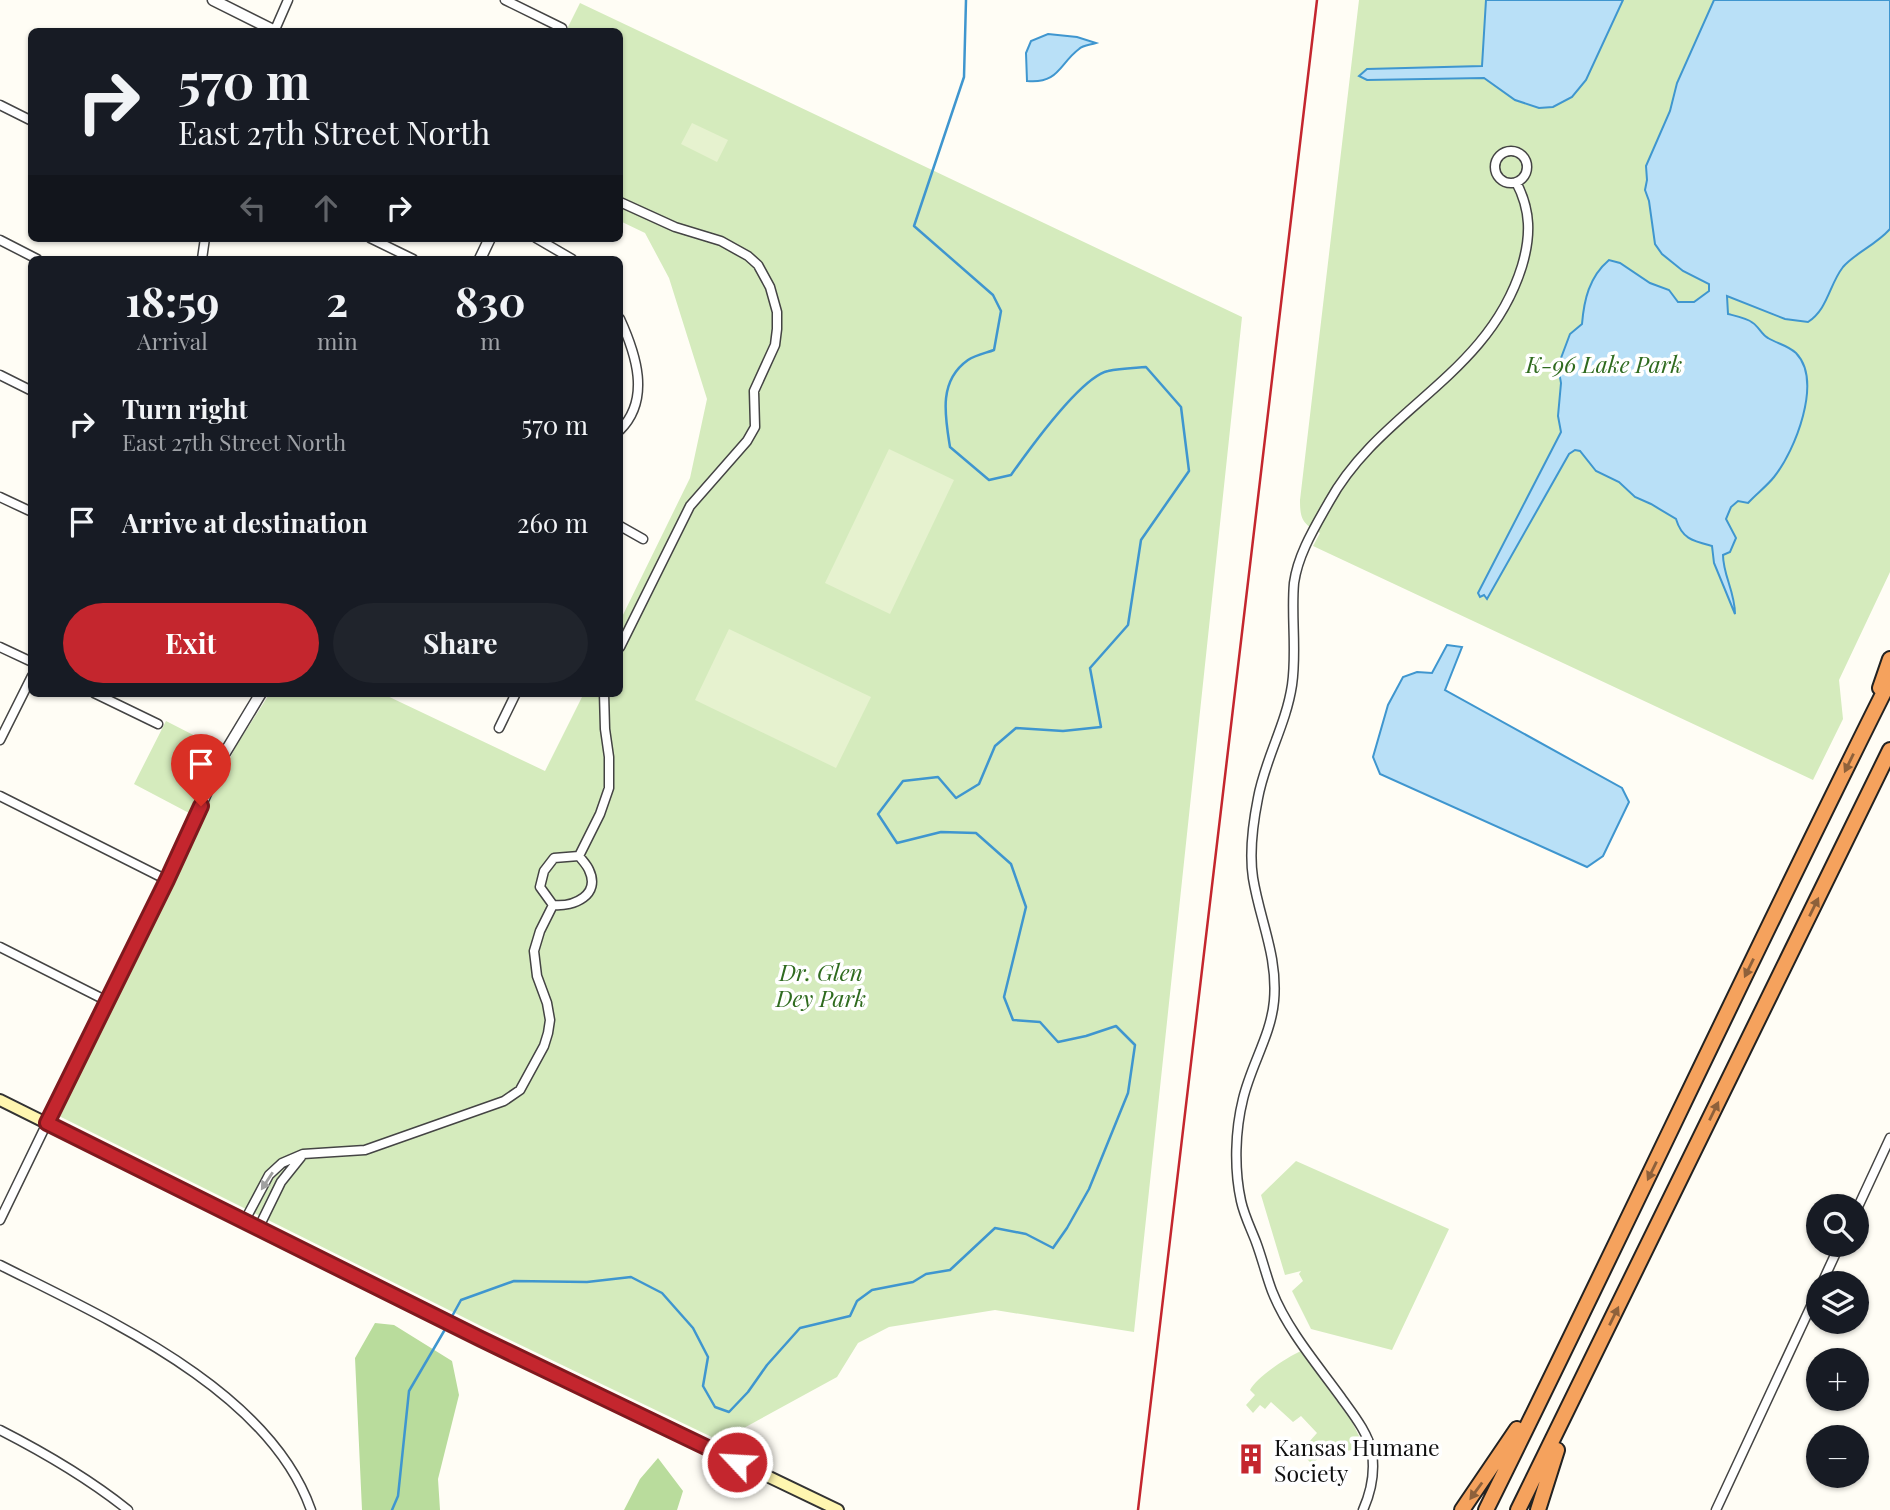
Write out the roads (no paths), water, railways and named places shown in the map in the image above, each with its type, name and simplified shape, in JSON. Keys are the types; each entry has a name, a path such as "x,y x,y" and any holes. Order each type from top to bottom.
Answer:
{"highway":[{"path":"1860,741 1890,659"},
{"path":"1486,1510 1598,1285 1890,680"},
{"path":"1518,1510 1890,750"},
{"path":"1462,1510 1499,1458 1539,1393 1598,1285"},
{"path":"1538,1510 1548,1474 1584,1377"}],"main road":[{"path":"0,1100 481,1339 838,1510"}],"street":[{"path":"213,0 269,28"},
{"path":"276,28 288,0"},
{"path":"505,0 562,28"},
{"path":"0,105 28,119"},
{"path":"1363,1510 1373,1480 1372,1451 1368,1440 1299,1340 1273,1294 1241,1202 1237,1168 1240,1121 1244,1097 1269,1028 1274,1000 1273,955 1253,877 1252,840 1258,795 1284,718 1292,685 1294,581 1302,554 1349,469 1480,344 1499,318 1516,285 1528,244 1530,221 1516,181"},
{"path":"623,203 675,227 721,241 748,256 758,265 770,287 777,312 775,345 754,391 755,427 747,441 690,506 623,641"},
{"path":"0,240 31,256"},
{"path":"378,242 407,256"},
{"path":"543,242 567,256"},
{"path":"623,327 635,357 639,388 633,409 623,425"},
{"path":"0,375 28,389"},
{"path":"0,497 28,510"},
{"path":"623,528 643,540"},
{"path":"0,647 28,661"},
{"path":"0,740 28,684"},
{"path":"102,697 158,724"},
{"path":"0,1220 167,880 223,757 259,697"},
{"path":"499,728 514,697"},
{"path":"579,856 600,814 609,788 610,757 605,729 604,697"},
{"path":"0,796 167,880"},
{"path":"553,905 541,887 544,871 554,858 579,856"},
{"path":"553,905 577,903 586,895 591,885 590,872 579,856"},
{"path":"244,1222 269,1175 282,1163 303,1154 365,1150 504,1101 520,1090 548,1033 550,1020 537,976 534,951 553,905"},
{"path":"0,947 107,1002"},
{"path":"1864,1194 1890,1138"},
{"path":"258,1229 281,1182 303,1154"},
{"path":"0,1265 110,1320 221,1394 254,1420 272,1440 298,1480 311,1510"},
{"path":"1716,1510 1806,1317"},
{"path":"0,1430 43,1452 100,1488 128,1510"}],"water":[{"path":"1486,0 1623,0 1586,80 1572,97 1553,107 1539,108 1515,100 1484,78 1367,80 1359,76 1367,69 1482,66"},
{"path":"1714,0 1890,0 1890,229 1843,267 1824,304 1808,322 1785,319 1727,296 1728,314 1751,321 1766,337 1796,353 1804,365 1807,381 1803,416 1782,465 1748,503 1738,501 1731,507 1726,519 1736,538 1730,552 1723,555 1735,614 1714,563 1712,546 1689,538 1681,531 1676,519 1635,497 1619,482 1596,471 1580,451 1575,450 1569,454 1487,599 1484,595 1480,597 1478,593 1561,432 1558,416 1561,383 1558,366 1570,334 1582,324 1586,298 1592,281 1602,267 1609,260 1620,263 1650,283 1669,290 1678,302 1694,302 1709,291 1709,284 1683,271 1662,254 1655,244 1645,190 1646,166 1670,111 1677,83"},
{"path":"1048,34 1077,37 1096,43 1081,48 1052,76 1038,81 1027,81 1026,53 1031,41"},
{"path":"1447,645 1462,647 1445,690 1622,788 1629,802 1603,856 1587,867 1380,774 1373,757 1388,705 1403,677 1417,672 1432,673"}],"waterway":[{"path":"450,1320 461,1300 514,1281 587,1282 631,1277 662,1293 693,1328 708,1357 703,1386 715,1407 729,1412 800,1328 850,1316 857,1301 872,1290 913,1282 926,1274 950,1270 995,1228 1026,1234 1053,1248 1089,1189 1128,1093 1135,1045 1116,1026 1058,1042 1040,1022 1013,1020 1004,997 1026,907 1011,864 976,833 941,832 897,843 878,814 903,781 938,777 956,798 979,784 995,746 1016,728 1063,731 1101,727 1090,668 1128,625 1141,540 1189,471 1181,407 1146,367 1108,371 1084,386 1056,416 1011,475 989,480 950,447 946,400 952,378 958,368 968,360 994,350 1001,311 993,295 914,226 964,77 966,0"},
{"path":"392,1510 398,1496 409,1391 447,1326"}],"railway":[{"path":"1138,1510 1317,0"}],"place":[{"name":"Kansas Humane Society","path":"1251,1459"}],"park label":[{"name":"K-96 Lake Park","path":"1604,363"},
{"name":"Dr. Glen Dey Park","path":"821,984"}]}
